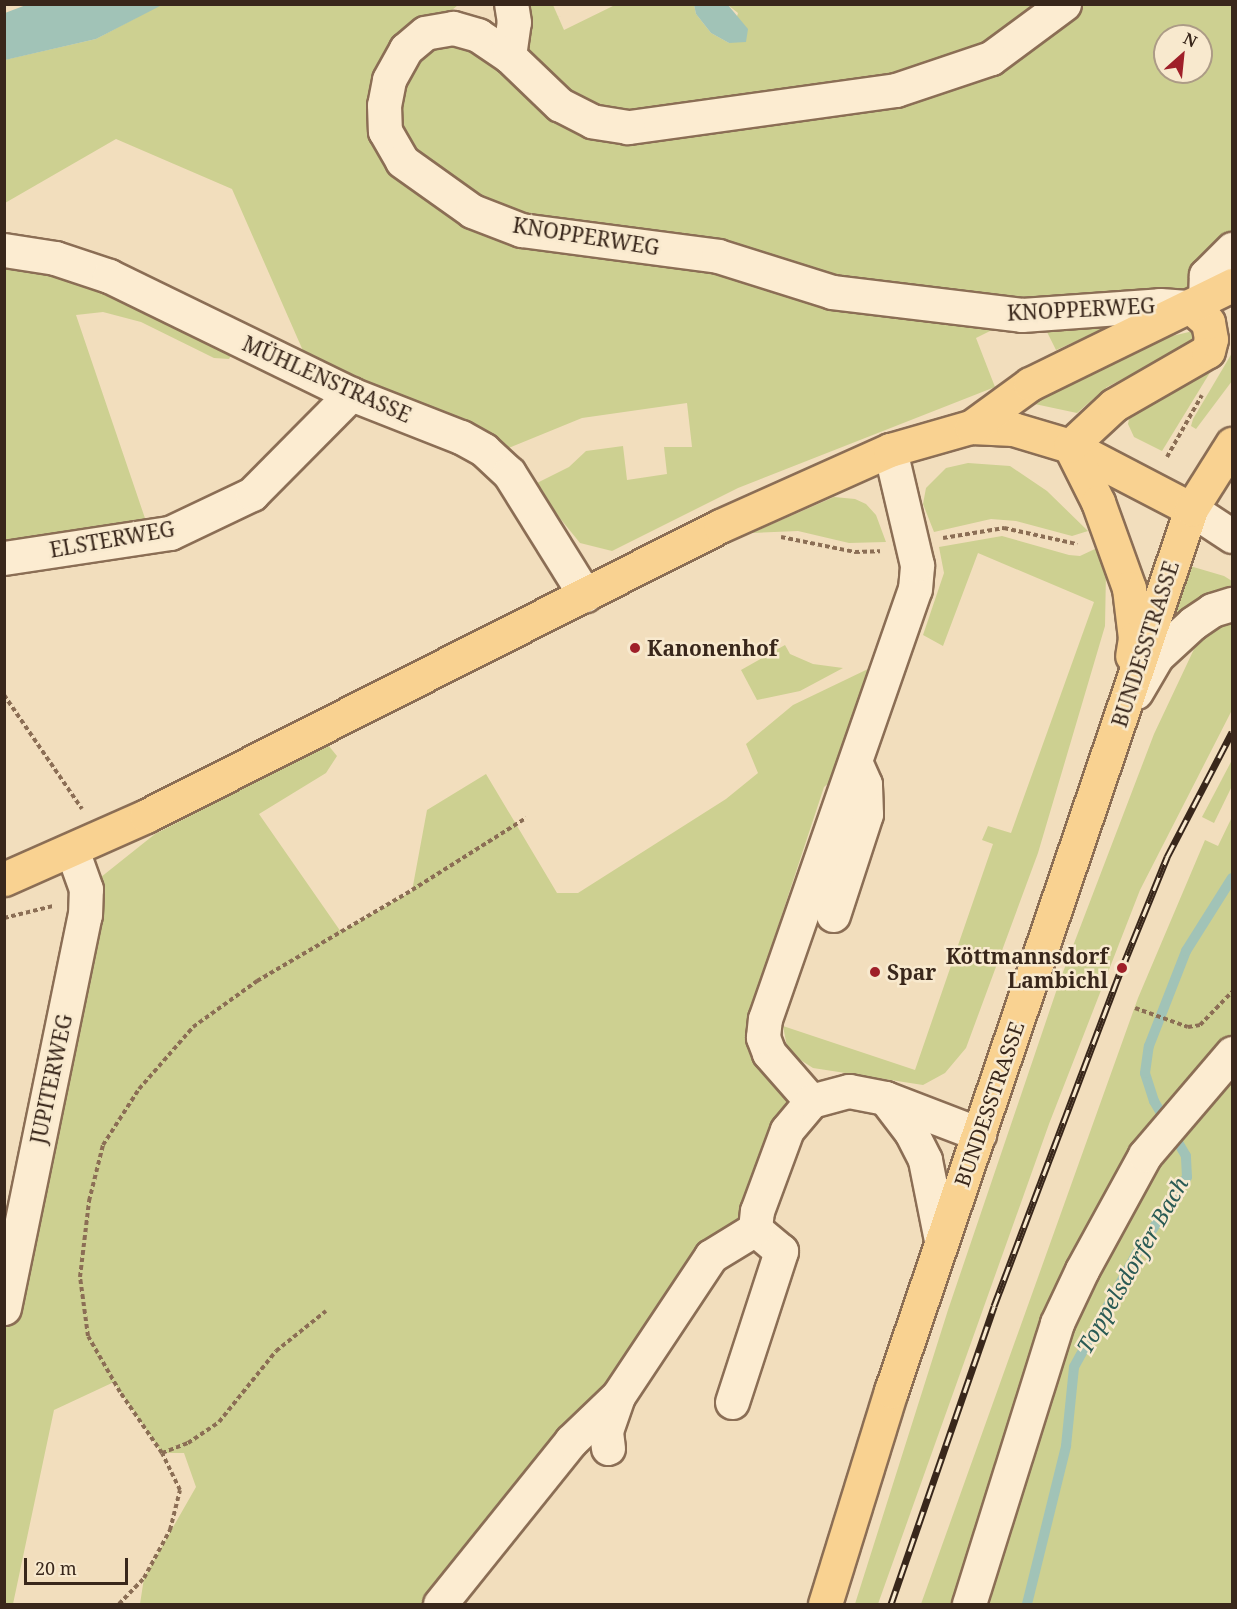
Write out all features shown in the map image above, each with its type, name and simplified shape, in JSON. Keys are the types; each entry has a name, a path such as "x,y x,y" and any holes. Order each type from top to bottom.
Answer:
{"main road":[{"path":"971,427 1029,384 1210,298"},
{"path":"1070,446 1114,405 1208,351 1211,339 1208,322 1210,298"},
{"path":"4,879 86,843 720,526 890,450 971,427 1013,429 1070,446 1191,509"},
{"name":"BUNDESSTRASSE","path":"825,1605 941,1240 1122,717 1191,509 1233,444"},
{"path":"1070,446 1098,502 1130,588 1135,638 1122,717"}],"street":[{"name":"KNOPPERWEG","path":"458,4 406,49 389,80 384,105 385,131 402,161 472,211 521,230 718,256 832,292 1022,315 1210,298"},
{"path":"509,56 514,22 511,4"},
{"path":"425,33 453,28 478,35 509,56 560,105 592,121 628,127 896,90 991,58 1064,4"},
{"path":"1210,298 1206,275 1233,249"},
{"name":"MÜHLENSTRASSE","path":"4,250 55,258 109,276 351,394 461,437 484,450 509,473 585,595"},
{"name":"ELSTERWEG","path":"4,558 170,533 252,494 351,394"},
{"path":"811,1101 770,1053 763,1036 765,1018 915,589 917,565 890,450"},
{"path":"1191,509 1233,536"},
{"path":"1122,717 1157,656 1193,623 1212,610 1233,604"},
{"path":"833,915 866,814 865,784 855,762"},
{"name":"JUPITERWEG","path":"4,1308 7,1275 85,915 86,843"},
{"path":"969,1605 1057,1323 1114,1207 1155,1143 1233,1053"},
{"path":"755,1229 757,1211 787,1130 811,1101 849,1091 885,1098 979,1134"},
{"path":"885,1098 911,1132 925,1160 941,1240"},
{"path":"440,1605 571,1441 618,1396 711,1256 755,1229"},
{"path":"732,1402 781,1251 755,1229"},
{"path":"608,1448 606,1431 618,1396"}],"path":[{"path":"4,695 86,843"},
{"path":"119,1605 144,1578 170,1530 180,1490 162,1453 120,1392 88,1336 80,1276 89,1201 103,1145 139,1089 193,1027 257,981 412,891 526,818"},
{"path":"4,918 58,905 86,889"},
{"path":"1135,1008 1171,1023 1194,1026 1211,1016 1233,992"},
{"path":"162,1453 188,1443 219,1422 276,1351 326,1311"}],"green space":[{"path":"162,4 458,5 426,32 509,56 511,5 553,5 564,30 615,5 694,5 696,14 711,33 729,43 738,13 728,5 1232,5 1232,249 1206,275 1160,305 1056,350 1038,314 1022,315 976,338 995,387 738,488 612,551 580,543 533,485 569,467 586,451 623,446 627,480 667,474 664,447 692,447 687,403 582,418 504,450 306,372 304,353 232,189 116,139 5,203 4,60 96,39"},
{"path":"4,225 10,250 240,340 229,359 214,358 141,322 103,312 76,315 151,536 5,558"},
{"path":"1194,332 1192,343 1107,387 1077,413 1030,403 1155,340"},
{"path":"1232,353 1232,381 1196,429 1191,426 1193,419"},
{"path":"1214,366 1162,451 1134,437 1128,424 1130,414"},
{"path":"968,463 1010,466 1047,491 1088,531 1072,536 1016,521 991,519 934,532 923,504 926,488 946,468"},
{"path":"834,497 855,499 866,504 876,515 886,542 849,543 798,531 752,533"},
{"path":"1002,536 1069,555 1080,556 1097,548 1106,572 1105,626 1038,853 966,1048 945,1073 923,1085 813,1068 788,1052 783,1026 915,1070 993,844 982,840 988,826 1011,833 1094,602 978,553 943,646 923,635 944,573 939,547"},
{"path":"1190,566 1224,576 1232,581 1232,587 1203,597 1180,614 1173,608"},
{"path":"1232,622 1232,710 1140,890 1049,1124 878,1604 855,1604 948,1310 1060,980 1154,734 1195,647 1209,633"},
{"path":"785,645 790,654 813,664 843,668 800,691 757,700 741,670"},
{"path":"893,657 855,762 824,787 751,1008 763,1037 811,1101 757,1211 440,1604 140,1604 144,1578 196,1487 184,1453 162,1453 114,1382 54,1410 13,1604 5,1604 5,1308 86,889 155,834 328,745 337,756 326,773 259,814 341,932 412,891 427,810 486,774 557,893 578,893 726,799 758,773 746,744 793,705"},
{"path":"1232,760 1232,786 1214,823 1202,817"},
{"path":"1232,817 1232,1604 921,1604 1138,998 1205,840 1218,846"}],"water":[{"path":"26,5 162,5 96,39 5,60 5,13"},
{"path":"694,5 728,5 748,29 746,42 729,43 711,33 696,14"}],"waterway":[{"name":"Toppelsdorfer Bach","path":"1027,1604 1066,1446 1074,1367 1137,1253 1187,1177 1186,1156 1154,1101 1145,1073 1149,1046 1186,951 1232,878"}],"railway":[{"path":"891,1604 994,1306 1122,968 1167,857 1232,732"}],"place":[{"name":"Kanonenhof","path":"635,648"},
{"name":"Köttmannsdorf Lambichl","path":"1122,968"},
{"name":"Spar","path":"875,972"}]}
